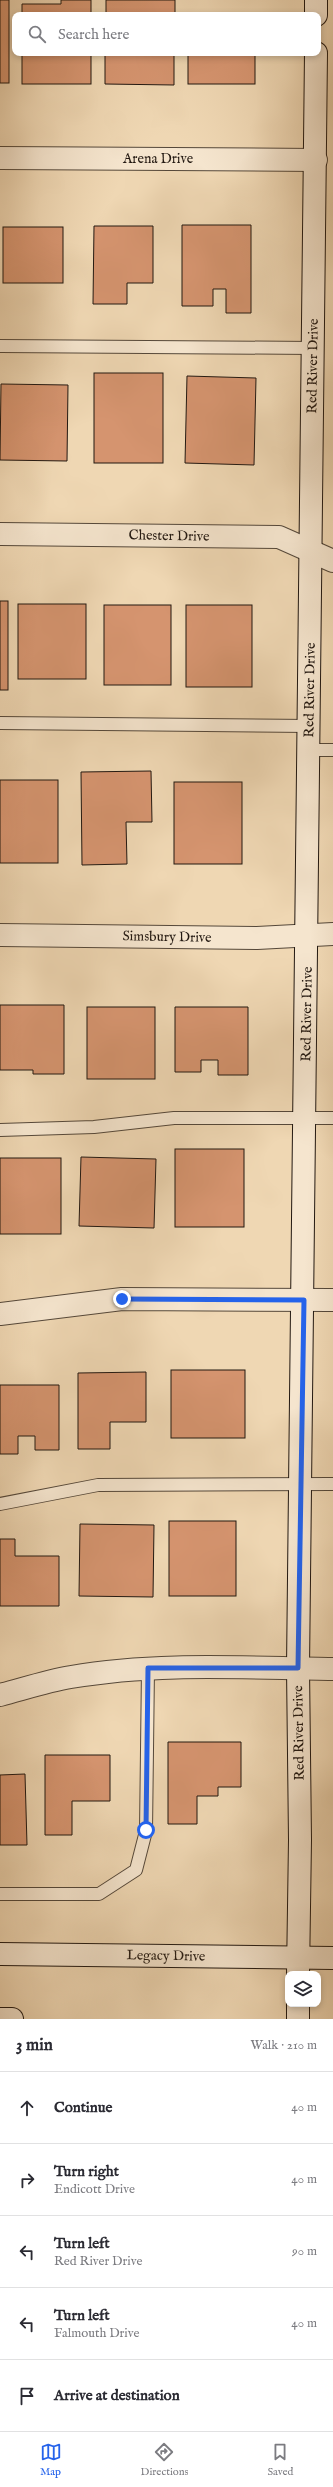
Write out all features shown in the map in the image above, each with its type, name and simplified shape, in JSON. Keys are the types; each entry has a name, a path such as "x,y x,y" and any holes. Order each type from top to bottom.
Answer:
{"street":[{"path":"316,0 316,12"},
{"name":"Red River Drive","path":"298,1966 300,1840 298,1668 304,1300 316,56"},
{"name":"Arena Drive","path":"0,158 316,160"},
{"name":"Chester Drive","path":"0,534 279,537 333,561"},
{"name":"Simsbury Drive","path":"0,935 257,938 333,934"},
{"path":"0,1314 122,1299 333,1300"},
{"path":"0,1695 71,1677 148,1668 333,1669"},
{"name":"Legacy Drive","path":"0,1954 298,1966 333,1958"},
{"path":"298,2007 298,2019"},
{"path":"0,2019 12,2019"}],"lane":[{"path":"0,346 314,348"},
{"path":"0,722 310,726"},
{"path":"309,750 333,750"},
{"path":"0,1130 94,1128 174,1118 333,1118"},
{"path":"0,1504 98,1484 333,1484"},
{"path":"0,1894 99,1894 136,1870 146,1830 148,1668"}],"building":[{"path":"0,0 9,0 9,83 0,83"},
{"path":"61,0 91,0 91,12 22,12 22,4 61,4"},
{"path":"106,0 175,0 175,12 106,12"},
{"path":"22,56 91,56 91,84 22,84"},
{"path":"105,56 174,56 174,85 105,84"},
{"path":"188,56 255,56 255,84 188,84"},
{"path":"182,225 251,225 251,313 226,313 226,289 213,289 213,306 182,306"},
{"path":"94,226 153,226 153,283 127,283 127,304 93,304"},
{"path":"3,227 63,227 63,283 3,283"},
{"path":"94,373 163,373 163,463 94,463"},
{"path":"187,376 256,378 254,465 185,463"},
{"path":"1,384 68,385 67,461 0,460"},
{"path":"0,601 8,601 8,690 0,690"},
{"path":"18,604 86,604 86,679 18,679"},
{"path":"104,605 171,605 171,685 104,685"},
{"path":"186,605 252,605 252,687 186,687"},
{"path":"151,771 152,822 126,822 127,864 82,865 81,772"},
{"path":"0,780 58,780 58,863 0,863"},
{"path":"174,782 242,782 242,864 174,864"},
{"path":"0,1005 64,1005 64,1074 33,1074 33,1070 0,1070"},
{"path":"87,1007 155,1007 155,1079 87,1079"},
{"path":"175,1007 248,1007 248,1075 218,1075 218,1060 201,1060 201,1072 175,1072"},
{"path":"175,1149 244,1149 244,1227 175,1227"},
{"path":"81,1157 156,1159 154,1228 79,1226"},
{"path":"0,1158 61,1158 61,1234 0,1234"},
{"path":"171,1370 245,1370 245,1438 171,1438"},
{"path":"146,1372 146,1422 110,1422 110,1449 78,1449 78,1373"},
{"path":"0,1385 59,1385 59,1450 35,1450 35,1436 18,1436 18,1454 0,1454"},
{"path":"169,1521 236,1521 236,1596 169,1596"},
{"path":"80,1524 154,1525 153,1597 79,1596"},
{"path":"0,1539 15,1539 15,1556 59,1556 59,1606 0,1606"},
{"path":"168,1742 241,1742 241,1787 218,1787 218,1796 197,1796 197,1824 168,1824"},
{"path":"45,1755 110,1755 110,1801 72,1801 72,1835 45,1835"},
{"path":"25,1774 27,1845 0,1845 0,1775"}],"route":[{"path":"122,1299 304,1300 298,1668 148,1668 146,1830"}]}
